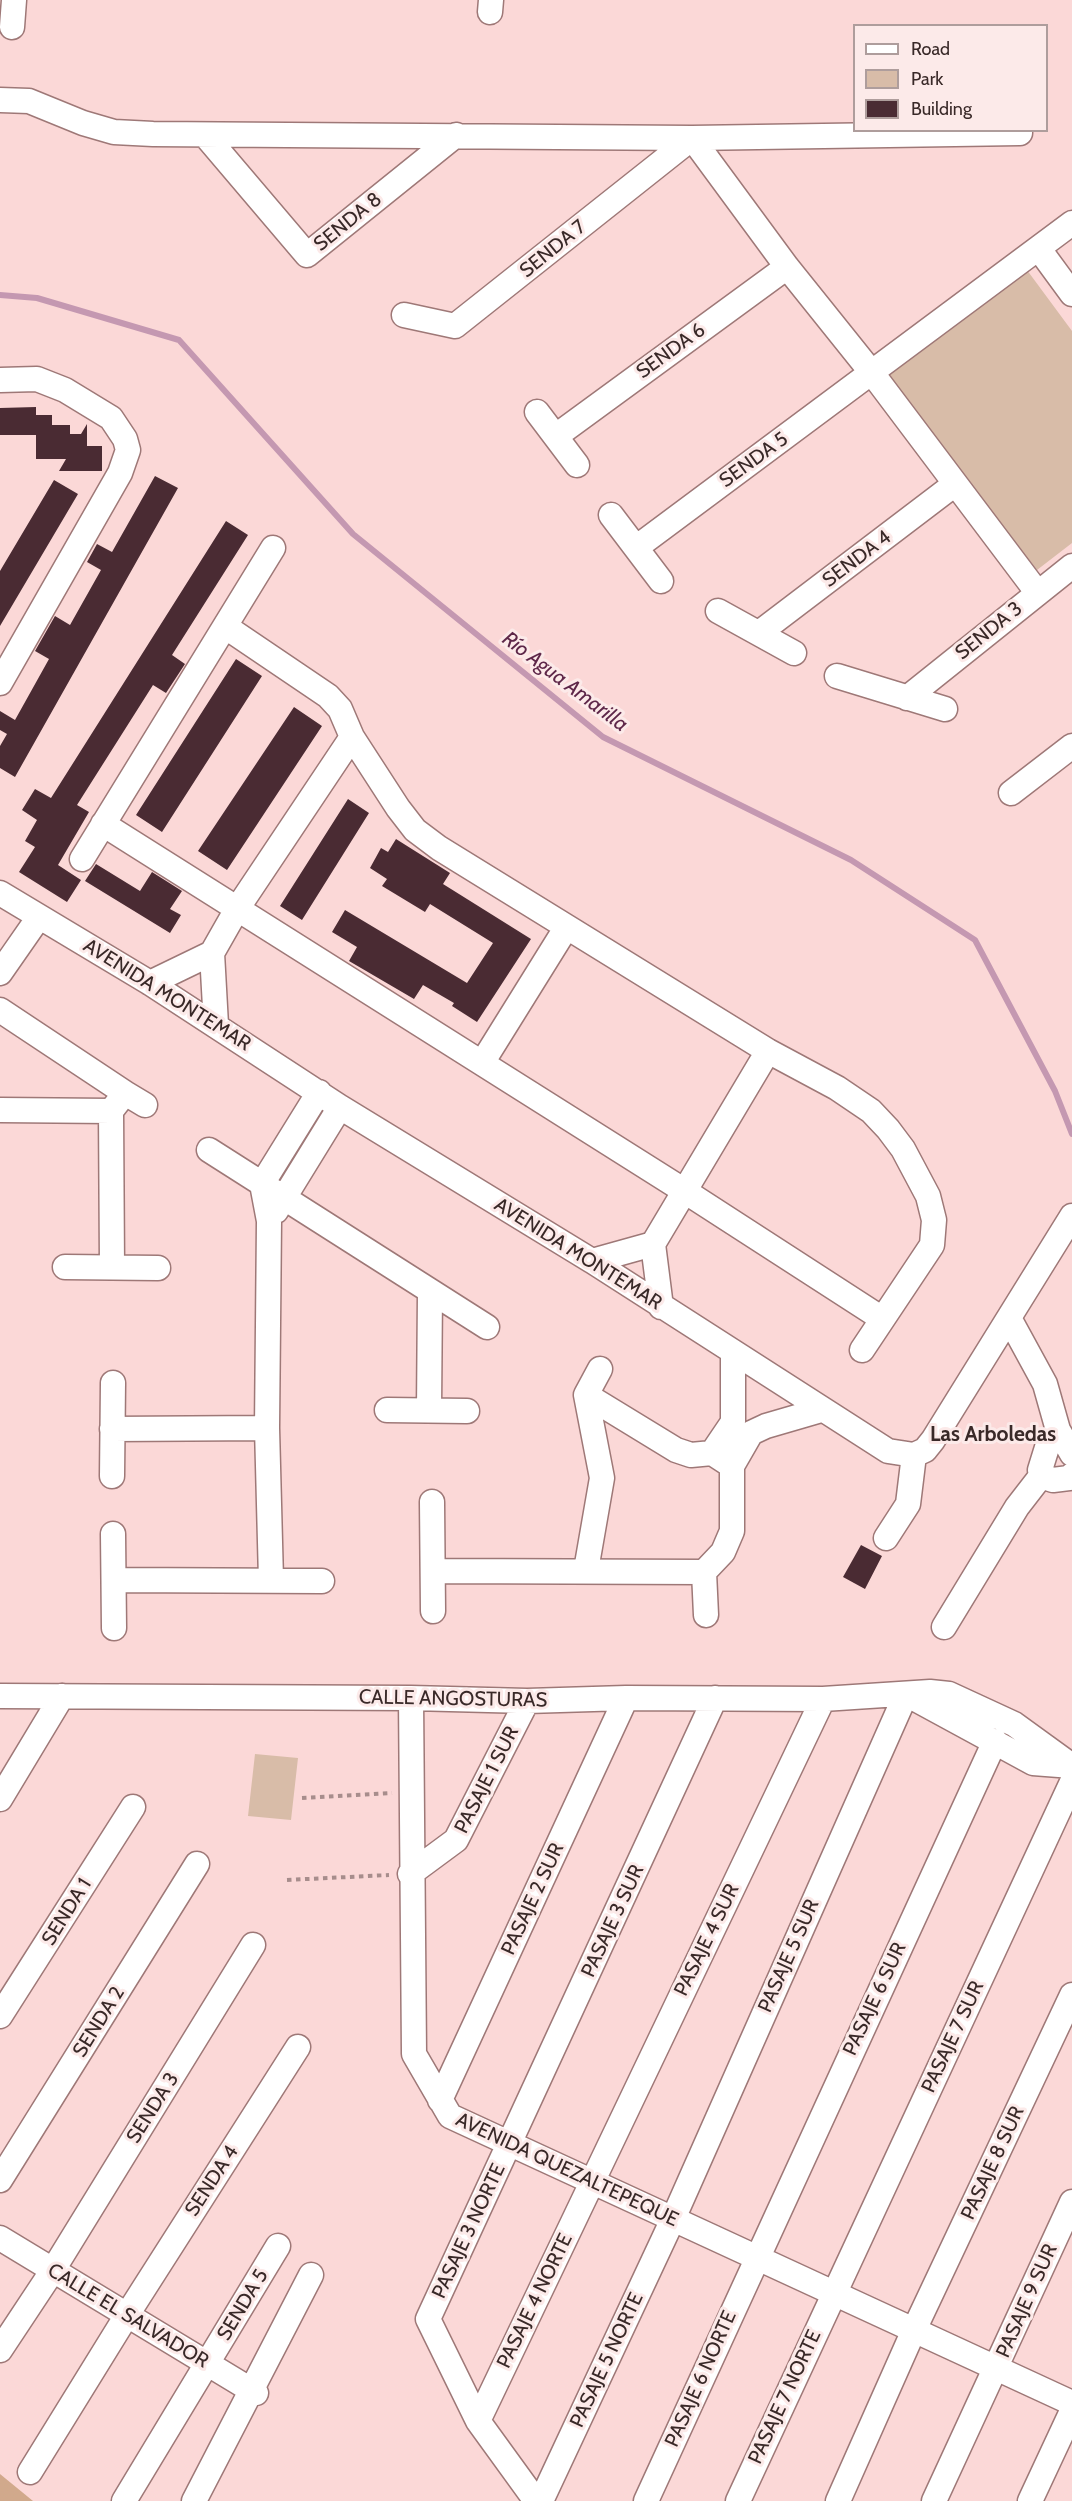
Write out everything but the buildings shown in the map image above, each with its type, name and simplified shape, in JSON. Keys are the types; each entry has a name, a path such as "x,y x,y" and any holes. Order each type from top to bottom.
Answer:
{"street":[{"path":"12,27 14,0"},
{"path":"0,100 29,101 83,123 114,132 205,135 692,138 1020,133"},
{"name":"SENDA 8","path":"205,135 308,255 456,135"},
{"path":"692,138 787,267 872,373 1037,592"},
{"name":"SENDA 7","path":"404,315 455,327 692,138"},
{"name":"SENDA 5","path":"637,547 1072,223"},
{"path":"1039,249 1072,294"},
{"name":"SENDA 6","path":"556,436 787,267"},
{"path":"0,380 37,379 65,390 111,418 125,439 128,450 120,473 0,683"},
{"path":"537,412 578,465"},
{"name":"SENDA 4","path":"759,633 955,484"},
{"path":"611,515 661,581"},
{"path":"82,859 273,548"},
{"name":"SENDA 3","path":"907,698 1072,566"},
{"path":"718,611 794,652"},
{"path":"226,627 328,696 340,709 352,737 416,830 439,848 768,1051 837,1088 871,1111 903,1149 928,1196 934,1220 932,1245 881,1318 862,1350"},
{"path":"837,676 945,710"},
{"path":"216,1025 212,953 237,909 352,737"},
{"path":"1011,793 1072,746"},
{"path":"103,824 683,1190 881,1318"},
{"name":"AVENIDA MONTEMAR","path":"1,897 150,983 340,1107 592,1261 888,1451 914,1455"},
{"path":"0,973 39,917"},
{"path":"482,1063 566,928"},
{"path":"150,983 212,953"},
{"path":"0,1010 127,1103"},
{"path":"661,1307 653,1244 683,1190 768,1051"},
{"path":"271,1580 267,1428 269,1221 262,1184 319,1092"},
{"path":"0,1110 127,1103"},
{"path":"112,1267 127,1103"},
{"path":"269,1221 340,1107"},
{"path":"209,1150 487,1327"},
{"path":"886,1538 908,1503 914,1455 925,1450 933,1440 1072,1216"},
{"path":"592,1261 653,1244"},
{"path":"65,1267 158,1268"},
{"path":"429,1409 430,1292"},
{"path":"1009,1318 1045,1384 1058,1430 1072,1454"},
{"path":"706,1615 704,1572 723,1552 732,1531 722,1459 732,1422 734,1353"},
{"path":"586,1570 602,1478 586,1395 600,1369"},
{"path":"112,1476 113,1383"},
{"path":"586,1395 676,1450 691,1455 722,1459 751,1433 772,1424 821,1410"},
{"path":"733,1397 747,1413 772,1424"},
{"path":"387,1410 467,1411"},
{"path":"112,1429 267,1428"},
{"path":"944,1627 1017,1507 1041,1476 1040,1470 1048,1441 1058,1430"},
{"path":"1041,1476 1053,1480 1069,1478 1072,1475"},
{"path":"432,1502 433,1611"},
{"path":"113,1534 114,1628"},
{"path":"434,1571 704,1572"},
{"path":"114,1580 322,1581"},
{"name":"CALLE ANGOSTURAS","path":"906,1694 1033,1763 1072,1766"},
{"name":"PASAJE 5 SUR","path":"673,2219 906,1694"},
{"name":"CALLE ANGOSTURAS","path":"0,1696 411,1698 527,1701 626,1698 823,1699 949,1694 1014,1724 1072,1766"},
{"path":"0,1799 62,1696"},
{"name":"AVENIDA QUEZALTEPEQUE","path":"411,1698 414,2054 450,2116 1072,2403"},
{"name":"PASAJE 2 SUR","path":"440,2100 626,1698"},
{"name":"PASAJE 3 SUR","path":"510,2144 715,1698"},
{"name":"PASAJE 4 SUR","path":"592,2182 823,1699"},
{"name":"PASAJE 1 SUR","path":"411,1874 456,1840 527,1701"},
{"name":"PASAJE 6 SUR","path":"756,2257 995,1741"},
{"name":"PASAJE 7 SUR","path":"833,2293 1072,1782"},
{"name":"SENDA 1","path":"0,2016 133,1807"},
{"name":"SENDA 2","path":"0,2180 197,1864"},
{"name":"SENDA 3","path":"0,2350 53,2270 253,1946"},
{"name":"PASAJE 8 SUR","path":"838,2501 914,2330 1072,1995"},
{"name":"SENDA 4","path":"30,2472 297,2047"},
{"name":"PASAJE 3 NORTE","path":"478,2421 428,2319 510,2144"},
{"name":"PASAJE 4 NORTE","path":"478,2421 592,2182"},
{"name":"PASAJE 9 SUR","path":"934,2501 1072,2202"},
{"name":"PASAJE 5 NORTE","path":"541,2501 673,2219"},
{"name":"CALLE EL SALVADOR","path":"0,2238 253,2391"},
{"name":"SENDA 5","path":"124,2501 278,2246"},
{"name":"PASAJE 6 NORTE","path":"646,2501 756,2257"},
{"path":"194,2501 253,2391 311,2274"},
{"name":"PASAJE 7 NORTE","path":"738,2501 833,2293"},
{"path":"1030,2501 1072,2410"},
{"path":"478,2421 536,2501"}],"path":[{"path":"303,1798 411,1792"},
{"path":"286,1880 411,1874"}],"green space":[{"path":"1024,266 1072,331 1072,543 1037,570 881,372"},
{"path":"255,1754 298,1758 291,1820 248,1816"}],"shaded area":[{"path":"0,2474 33,2501 0,2501"}],"waterway":[{"name":"Río Agua Amarilla","path":"0,295 37,298 179,340 353,534 603,737 851,860 975,940 1055,1091 1072,1134"}],"district":[{"name":"Las Arboledas","path":"993,1435"}]}
